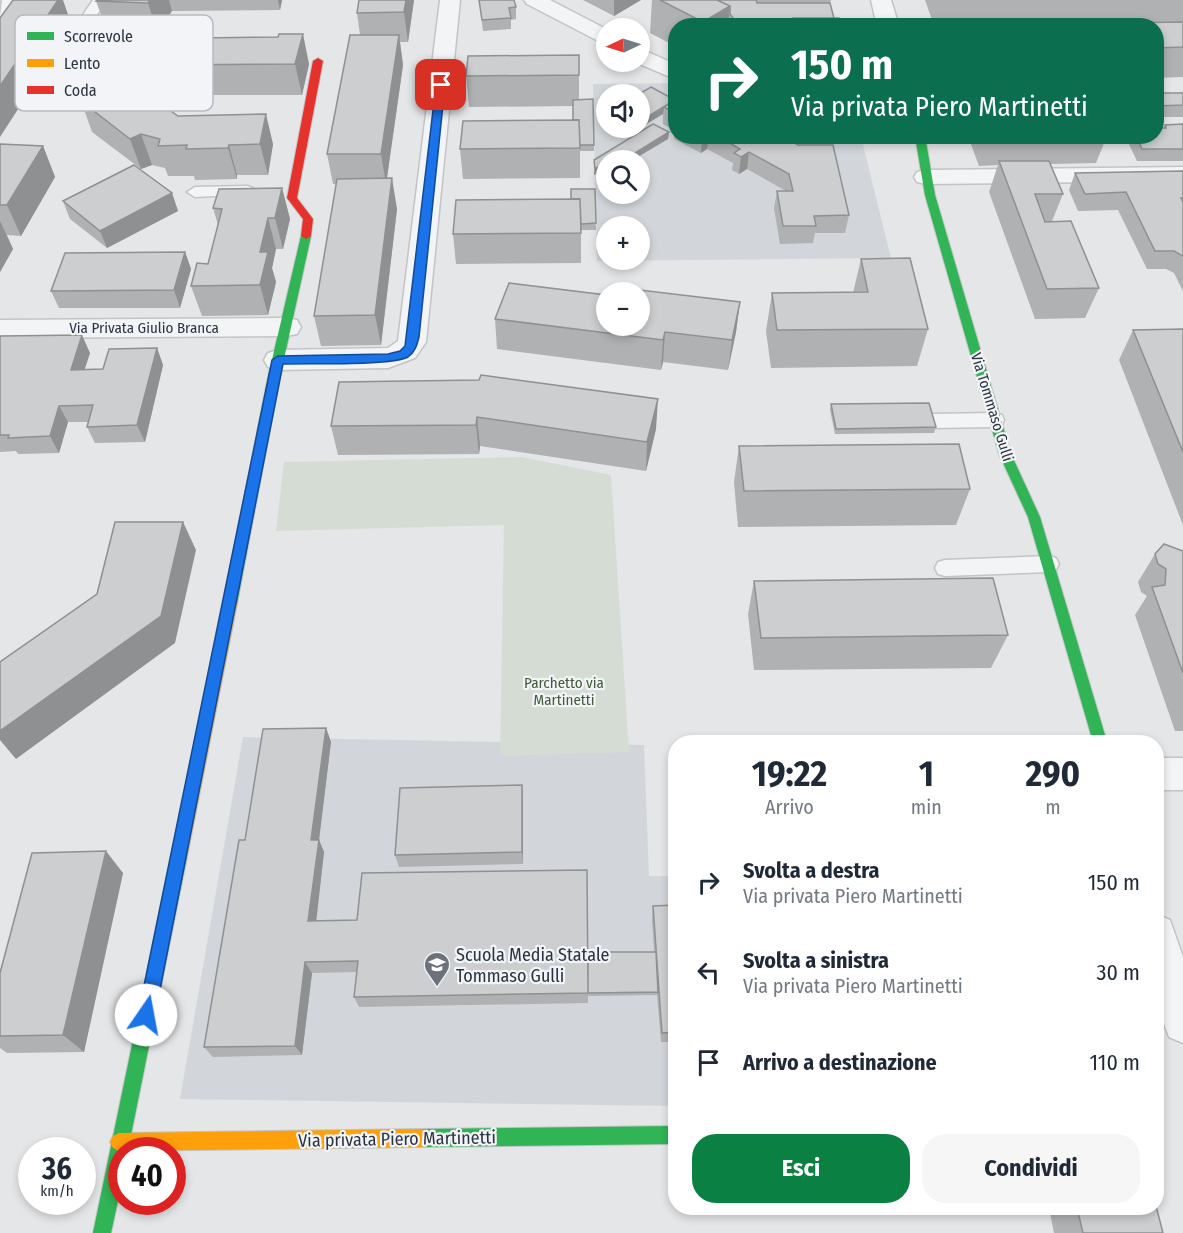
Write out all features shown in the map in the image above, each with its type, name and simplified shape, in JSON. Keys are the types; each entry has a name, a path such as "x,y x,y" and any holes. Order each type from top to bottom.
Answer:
{"street":[{"path":"278,360 388,358 404,354 411,348 450,0"},
{"path":"534,0 596,33"},
{"path":"881,0 886,18"},
{"path":"650,60 668,69"},
{"path":"121,1137 213,692 278,360 308,227 308,219 287,191 318,61"},
{"name":"Via Tommaso Gulli","path":"921,144 926,177 995,420 1008,463 1034,517 1098,735"},
{"path":"926,177 1183,174"},
{"name":"Via Privata Giulio Branca","path":"0,329 287,327"},
{"path":"1164,774 1183,774"},
{"path":"1164,956 1180,1003"},
{"name":"Via privata Piero Martinetti","path":"186,1141 668,1135"},
{"path":"102,1233 108,1203"}],"lane":[{"path":"0,12 9,0"},
{"path":"90,15 100,0"},
{"path":"195,192 260,191"},
{"path":"931,421 995,420"},
{"path":"945,568 1048,564"}],"shaded area":[{"path":"668,83 668,144 863,144 891,258 650,260 650,216 596,217 593,84"},
{"name":"Scuola Media Statale Tommaso Gulli","path":"243,737 644,745 649,876 668,876 668,1106 180,1099"}],"green space":[{"name":"Parchetto via Martinetti","path":"522,457 611,475 629,752 500,756 504,525 276,531 284,462"}],"building":[{"path":"13,0 58,0 48,15 15,15 15,64 0,86 0,18"},
{"path":"97,0 150,0 148,3"},
{"path":"359,0 406,0 404,12 357,13"},
{"path":"479,0 514,0 516,7 509,8 511,18 482,20"},
{"path":"660,0 717,0 730,6 710,18 695,18"},
{"path":"717,0 756,0 757,3 830,3 834,18 733,18 730,14 730,6"},
{"path":"1164,22 1183,22 1183,47 1164,48"},
{"path":"279,34 303,34 295,64 213,65 213,38 278,37"},
{"path":"350,35 399,35 381,154 327,154"},
{"path":"579,55 579,75 466,76 468,56"},
{"path":"650,88 668,96 668,104 650,115"},
{"path":"1164,93 1183,93 1183,105 1164,106"},
{"path":"593,99 594,145 580,145 579,120 573,120 573,100"},
{"path":"94,111 171,111 178,116 266,114 260,144 229,145 228,148 186,149 187,145 158,146 160,139 141,134 130,139"},
{"path":"579,120 580,148 460,149 463,121"},
{"path":"653,124 668,133 640,150 610,150 630,138 650,138 650,126"},
{"path":"1183,124 1183,149 1142,149 1140,144 1164,144 1165,125"},
{"path":"0,144 43,146 7,205 0,205"},
{"path":"732,144 833,145 849,215 814,216 816,226 783,226 777,191 793,191 789,174 749,152 741,157 734,153 740,149"},
{"path":"999,161 1049,161 1063,194 1035,194 1045,222 1071,221 1099,288 1047,289"},
{"path":"134,165 172,193 100,231 63,201"},
{"path":"1183,171 1183,198 1181,198 1183,202 1183,256 1174,251 1155,251 1126,192 1085,194 1075,173"},
{"path":"392,178 375,315 314,316 337,179"},
{"path":"282,188 275,218 268,218 260,252 268,252 260,285 191,286 197,263 208,264 222,209 213,208 219,189"},
{"path":"571,189 595,189 596,223 581,224 580,199 571,199"},
{"path":"580,199 581,233 453,234 456,200"},
{"path":"185,252 174,290 51,291 65,253"},
{"path":"910,258 928,329 777,330 772,293 868,292 861,259"},
{"path":"509,283 596,294 596,332 495,319"},
{"path":"650,291 740,302 732,340 665,332 663,340 631,336 650,336"},
{"path":"1183,329 1183,452 1133,330"},
{"path":"82,335 71,370 103,369 109,349 157,348 137,425 87,427 93,405 59,406 50,436 8,438 9,435 0,435 0,336"},
{"path":"481,375 658,399 647,442 477,417 476,425 331,426 339,382 479,380"},
{"path":"929,403 936,427 836,429 831,404"},
{"path":"959,444 970,489 744,491 739,446"},
{"path":"115,522 183,522 161,616 0,731 0,662 97,594"},
{"path":"1164,544 1183,551 1183,673 1152,587 1165,585 1166,569 1158,564 1155,554"},
{"path":"993,578 1008,635 761,638 754,581"},
{"path":"326,728 311,840 319,840 308,921 357,920 362,873 587,870 588,993 354,997 358,961 305,962 295,1046 204,1047 239,840 245,840 263,729"},
{"path":"522,785 522,852 395,855 400,788"},
{"path":"106,851 63,1035 0,1036 0,973 32,853"},
{"path":"668,905 668,1033 662,1033 653,906"},
{"path":"588,952 656,952 658,992 588,993"},
{"path":"1079,1215 1158,1215 1163,1233 1083,1233"}],"traffic: fast":[{"path":"921,144 930,195 1005,454 1034,517 1098,735"},
{"path":"230,604 274,377 306,236"},
{"path":"102,1233 179,857"},
{"path":"422,1138 668,1135"}],"traffic: slow":[{"path":"179,857 230,604"},
{"path":"186,1141 422,1138"}],"traffic: jam":[{"path":"306,236 308,219 292,198 318,61"}],"place":[{"name":"Scuola Media Statale Tommaso Gulli","path":"437,988"}],"route":[{"path":"146,1015 278,360 388,358 404,354 411,348 441,85"}]}
